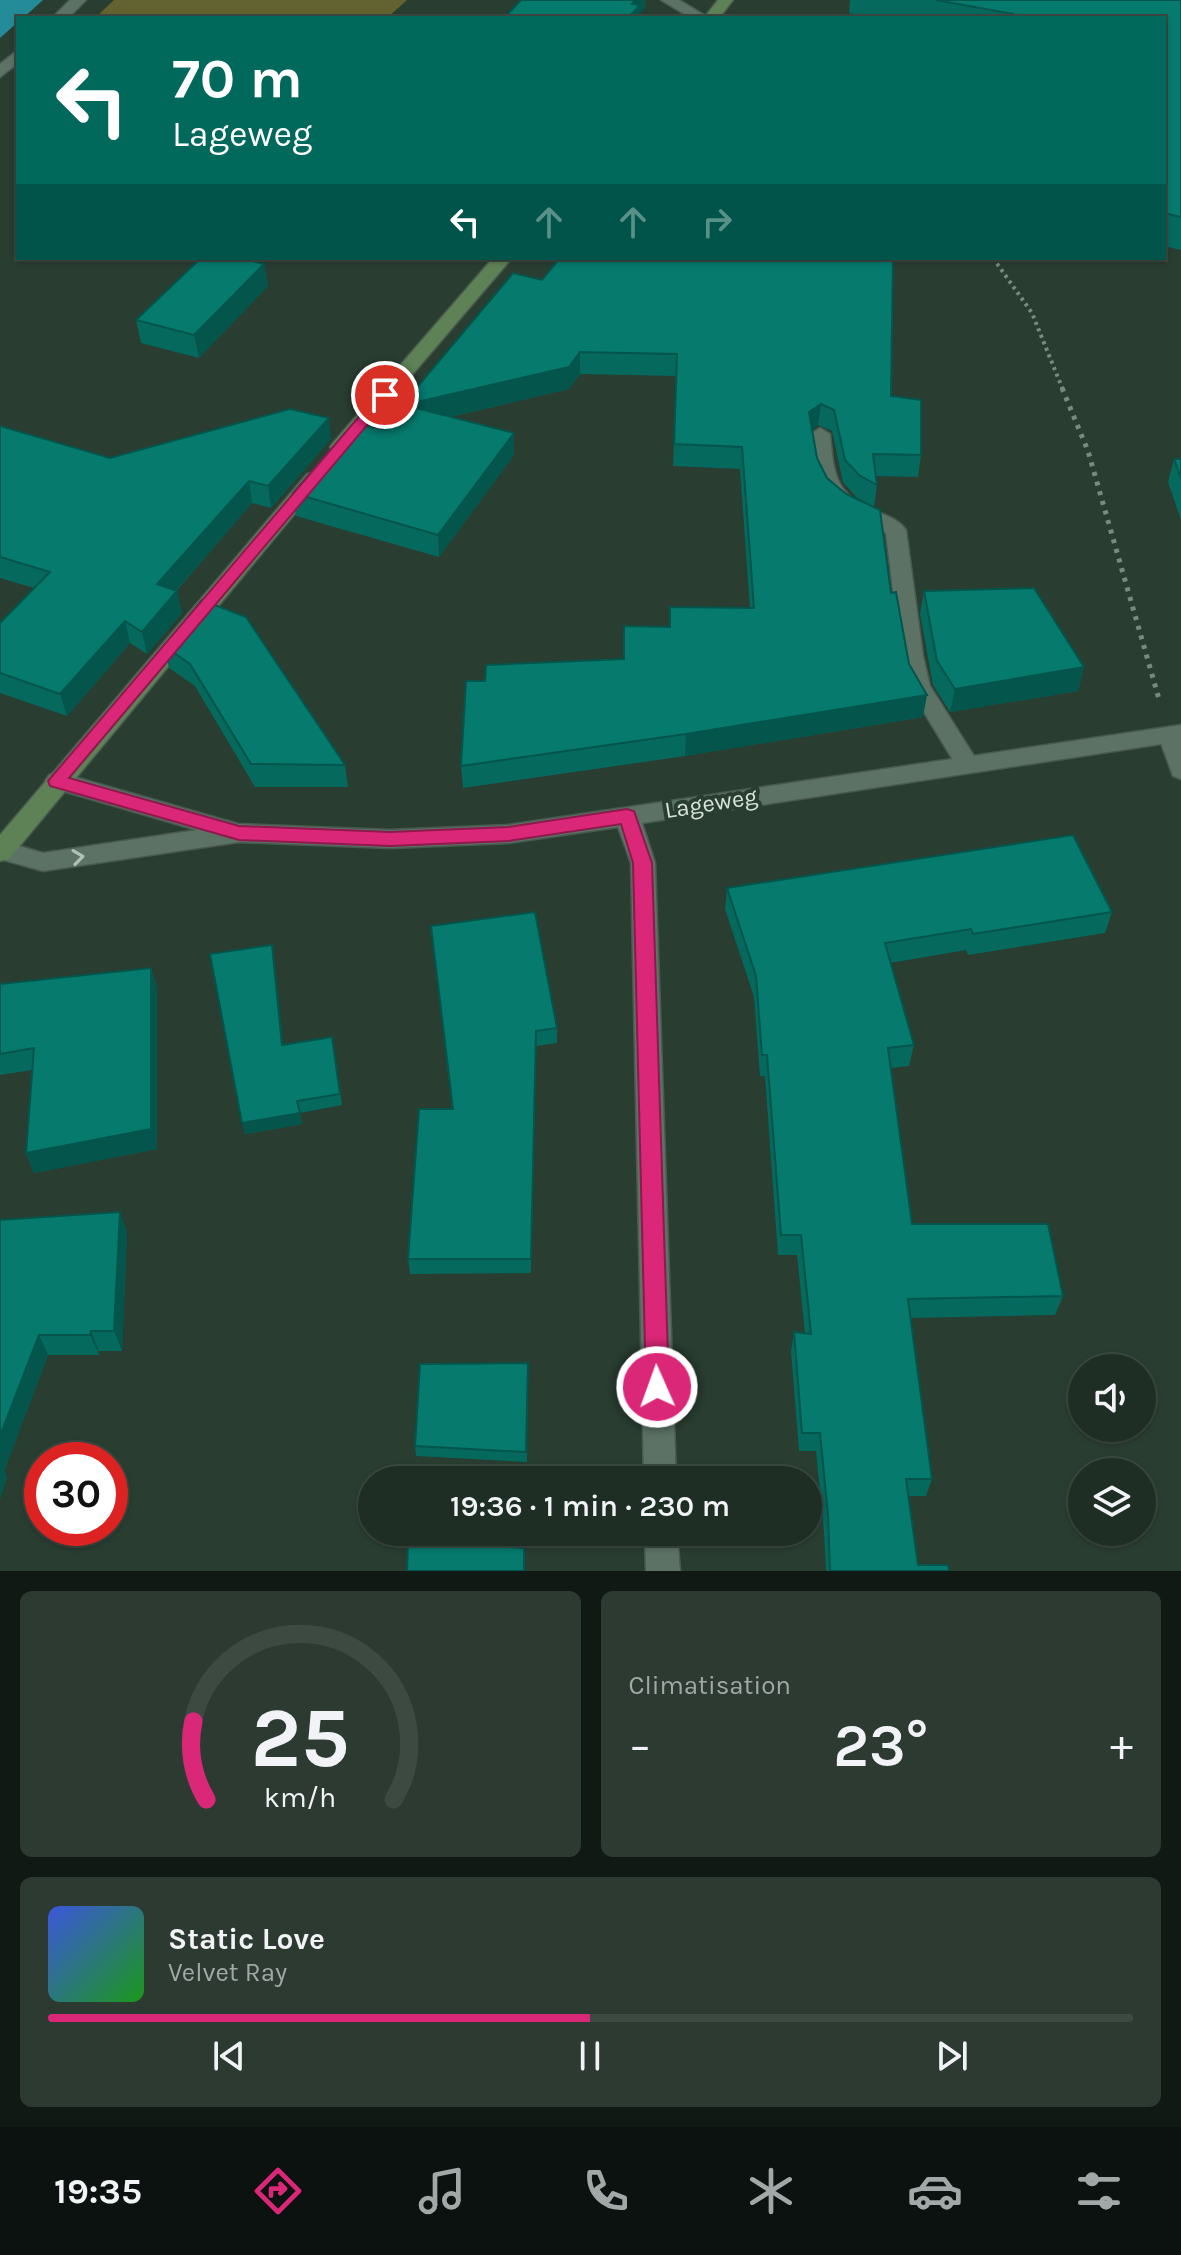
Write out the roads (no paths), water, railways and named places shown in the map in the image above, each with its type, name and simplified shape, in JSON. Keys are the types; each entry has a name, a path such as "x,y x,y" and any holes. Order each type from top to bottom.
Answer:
{"street":[{"path":"61,16 79,0"},
{"path":"668,0 698,16"},
{"path":"713,16 726,0"},
{"path":"0,72 16,57"},
{"path":"1,851 227,578 501,260"},
{"path":"820,434 826,483 833,495 852,510 882,520 896,530 912,656 919,686 967,764"},
{"path":"1175,734 1181,770"},
{"name":"Lageweg","path":"1,851 43,862 239,833 404,839 508,834 1175,734"},
{"name":"Lageweg","path":"57,781 239,833"},
{"path":"627,816 643,863 660,1466"},
{"path":"662,1546 663,1571"}],"water":[{"path":"0,0 43,0 25,16 16,16 16,24 0,38"}]}
